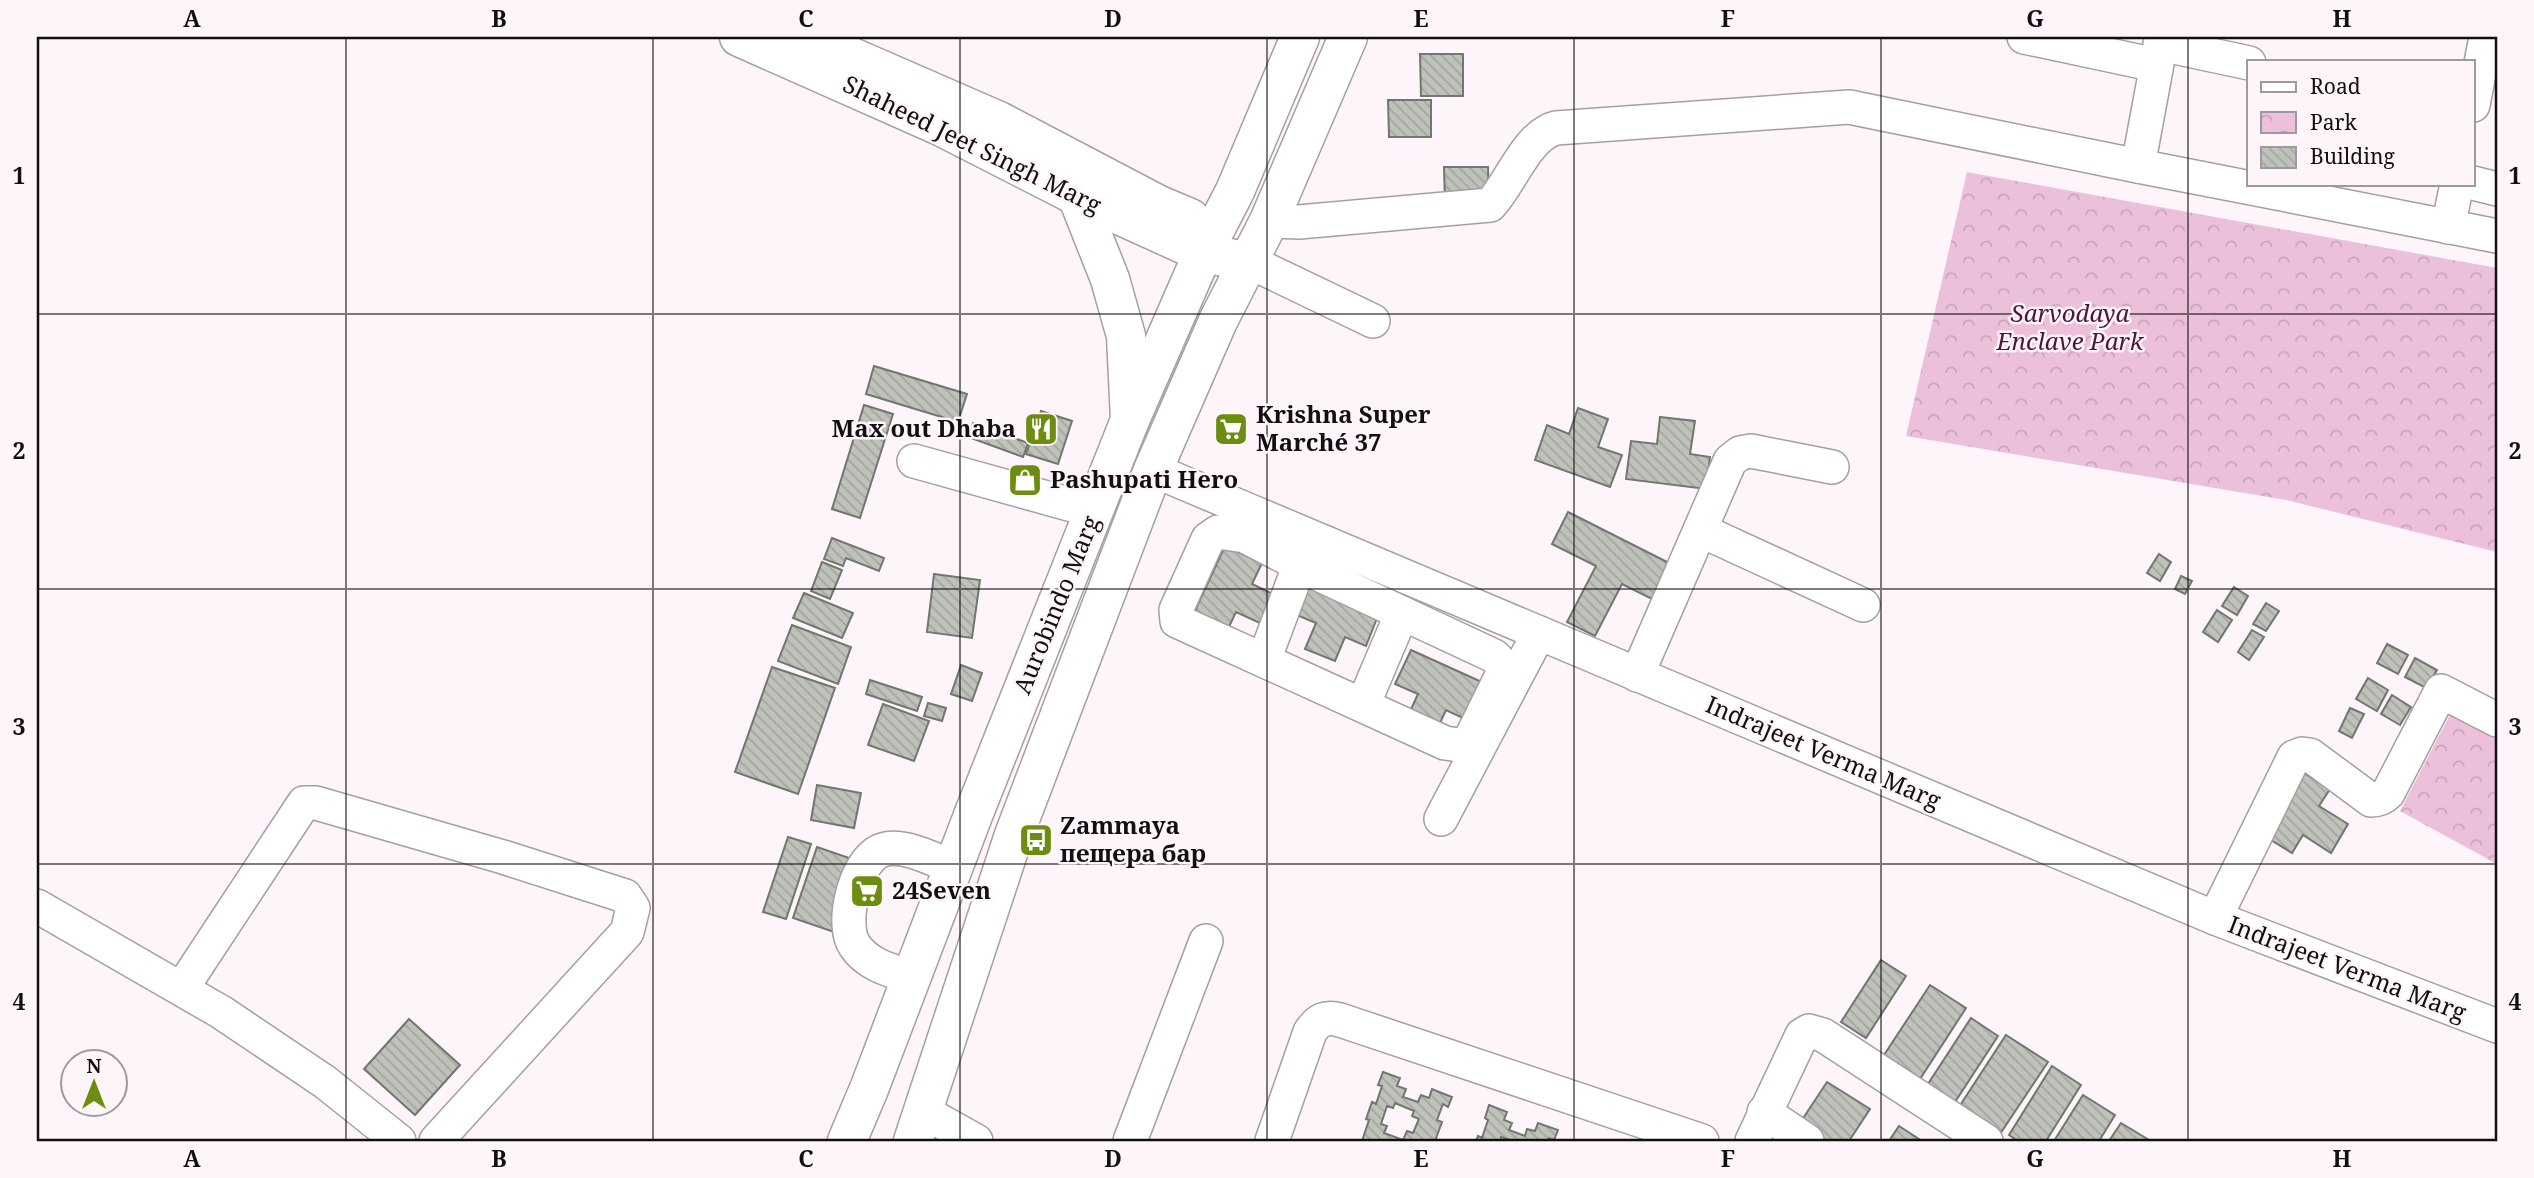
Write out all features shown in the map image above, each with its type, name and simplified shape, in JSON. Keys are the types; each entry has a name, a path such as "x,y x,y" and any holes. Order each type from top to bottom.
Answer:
{"main road":[{"name":"Shaheed Jeet Singh Marg","path":"739,37 942,127 1077,196 1210,241"},
{"name":"Shaheed Jeet Singh Marg","path":"806,37 999,121 1159,205 1210,241"},
{"name":"Aurobindo Marg","path":"846,1141 869,1089 910,977 1130,420 1300,37"},
{"path":"1269,221 1348,37"},
{"path":"1077,196 1110,279 1123,324 1128,358 1130,420"},
{"name":"Aurobindo Marg","path":"919,1127 1014,835 1153,470 1218,321 1269,221"},
{"path":"1210,241 1250,262"}],"street":[{"path":"2024,37 2159,49 2247,63"},
{"path":"2474,100 2486,37"},
{"path":"2137,166 2159,49"},
{"path":"1269,221 1299,222 1490,205 1536,140 1546,131 1556,128 1849,107 2497,236"},
{"path":"2474,183 2497,189"},
{"path":"2448,227 2457,186"},
{"path":"1250,262 1373,321"},
{"path":"1637,675 1730,461 1740,453 1751,452 1832,467"},
{"path":"914,461 1094,511"},
{"name":"Indrajeet Verma Marg","path":"1153,470 1313,559 1539,633 2215,918 2497,1026"},
{"path":"1700,530 1863,605"},
{"path":"1218,532 1245,536 1313,559 1402,613 1494,656 1503,665 1503,673 1470,740 1459,745 1445,743 1177,621 1176,610 1208,539 1218,532"},
{"path":"1264,660 1313,559"},
{"path":"1363,705 1402,613"},
{"path":"1441,819 1539,633"},
{"path":"2215,918 2294,757 2310,755 2371,800 2376,800 2388,793 2441,691 2497,720"},
{"path":"182,988 304,803 316,803 489,853 625,896 633,908 627,932 436,1141"},
{"path":"910,977 870,962 853,945 849,926 851,895 868,859 885,849 905,850 953,867"},
{"path":"37,906 182,988 289,1056 399,1141"},
{"path":"1130,1141 1206,941"},
{"path":"1275,1141 1310,1032 1316,1023 1325,1018 1333,1018 1702,1141"},
{"path":"1807,1141 1758,1127 1802,1035 1810,1031 1823,1035 1986,1141"},
{"path":"919,1127 976,1141"}],"green space":[{"name":"Sarvodaya Enclave Park","path":"1967,172 2497,268 2497,552 2286,500 1906,436"},
{"path":"2457,701 2497,721 2497,864 2400,811"}],"building":[{"path":"1420,54 1463,54 1463,96 1421,96"},
{"path":"1388,100 1431,100 1431,137 1389,137"},
{"path":"1444,167 1488,167 1489,202 1445,202"},
{"path":"874,366 967,394 958,422 866,394"},
{"path":"864,405 893,414 860,518 832,509"},
{"path":"1578,408 1608,419 1598,447 1622,455 1610,487 1535,460 1547,425 1569,434"},
{"path":"1041,411 1072,421 1058,464 1026,454"},
{"path":"1660,417 1695,421 1690,454 1710,457 1706,489 1626,479 1631,441 1657,444"},
{"path":"973,423 1028,443 1023,457 968,437"},
{"path":"1568,512 1675,566 1656,601 1622,584 1595,636 1567,622 1596,566 1552,544"},
{"path":"832,538 884,558 879,571 846,558 843,566 824,559"},
{"path":"1225,546 1262,563 1252,584 1275,595 1262,624 1236,612 1225,635 1191,619"},
{"path":"2159,554 2171,562 2160,581 2147,573"},
{"path":"822,562 842,570 830,599 811,591"},
{"path":"934,574 980,580 972,638 927,632"},
{"path":"2181,576 2192,581 2185,594 2175,589"},
{"path":"1306,579 1381,608 1366,646 1345,637 1335,661 1305,649 1316,623 1292,613"},
{"path":"2234,587 2248,596 2237,615 2222,606"},
{"path":"804,593 853,613 842,638 793,618"},
{"path":"2266,603 2279,611 2266,631 2253,624"},
{"path":"2217,610 2232,620 2218,642 2203,632"},
{"path":"792,625 851,647 838,684 778,661"},
{"path":"2252,630 2264,637 2249,660 2238,652"},
{"path":"2387,644 2408,655 2398,674 2377,663"},
{"path":"1411,650 1484,683 1467,720 1446,710 1435,734 1406,720 1418,694 1395,684"},
{"path":"2415,658 2437,670 2426,688 2405,677"},
{"path":"961,665 982,673 972,701 951,694"},
{"path":"772,667 835,688 798,794 735,772"},
{"path":"2368,678 2388,690 2377,711 2356,699"},
{"path":"870,680 922,697 917,711 866,694"},
{"path":"2392,695 2411,707 2400,725 2381,714"},
{"path":"928,703 946,708 942,721 924,716"},
{"path":"883,704 929,721 914,761 868,745"},
{"path":"2350,708 2364,714 2352,738 2339,731"},
{"path":"2304,773 2330,789 2319,806 2348,824 2331,853 2303,835 2292,853 2266,837"},
{"path":"817,785 861,793 854,828 811,820"},
{"path":"788,837 811,844 786,919 763,912"},
{"path":"817,847 858,861 834,932 793,918"},
{"path":"1881,960 1906,976 1866,1038 1841,1022"},
{"path":"1930,985 1966,1008 1920,1079 1884,1055"},
{"path":"1971,1018 1998,1036 1953,1105 1926,1087"},
{"path":"409,1019 460,1065 415,1115 364,1069"},
{"path":"2006,1035 2048,1062 2000,1134 1959,1107"},
{"path":"2052,1066 2081,1085 2046,1141 2018,1141 2009,1135"},
{"path":"1383,1072 1400,1078 1397,1086 1406,1089 1403,1097 1418,1102 1421,1095 1429,1098 1432,1089 1452,1097 1448,1107 1443,1104 1437,1120 1442,1122 1435,1141 1362,1141 1372,1102 1376,1104 1382,1086 1378,1085","holes":["1395,1103 1414,1111 1412,1116 1419,1119 1413,1133 1407,1131 1403,1140 1384,1133 1387,1126 1381,1124 1387,1106 1393,1108"]},
{"path":"1827,1082 1870,1109 1849,1141 1816,1141 1796,1129"},
{"path":"2083,1095 2115,1115 2099,1141 2054,1141"},
{"path":"1489,1105 1507,1112 1504,1120 1512,1123 1509,1130 1525,1136 1527,1129 1535,1131 1538,1123 1558,1130 1554,1140 1549,1138 1548,1141 1514,1141 1501,1137 1500,1141 1476,1141 1478,1136 1482,1138 1488,1120 1485,1118"},
{"path":"2121,1123 2149,1140 2109,1141"},
{"path":"1899,1126 1922,1141 1889,1141"}],"place":[{"name":"Max out Dhaba","path":"1041,429"},
{"name":"Krishna Super Marché 37","path":"1231,429"},
{"name":"Pashupati Hero","path":"1025,480"},
{"name":"Zammaya пещера бар","path":"1036,840"},
{"name":"24Seven","path":"867,891"}]}
